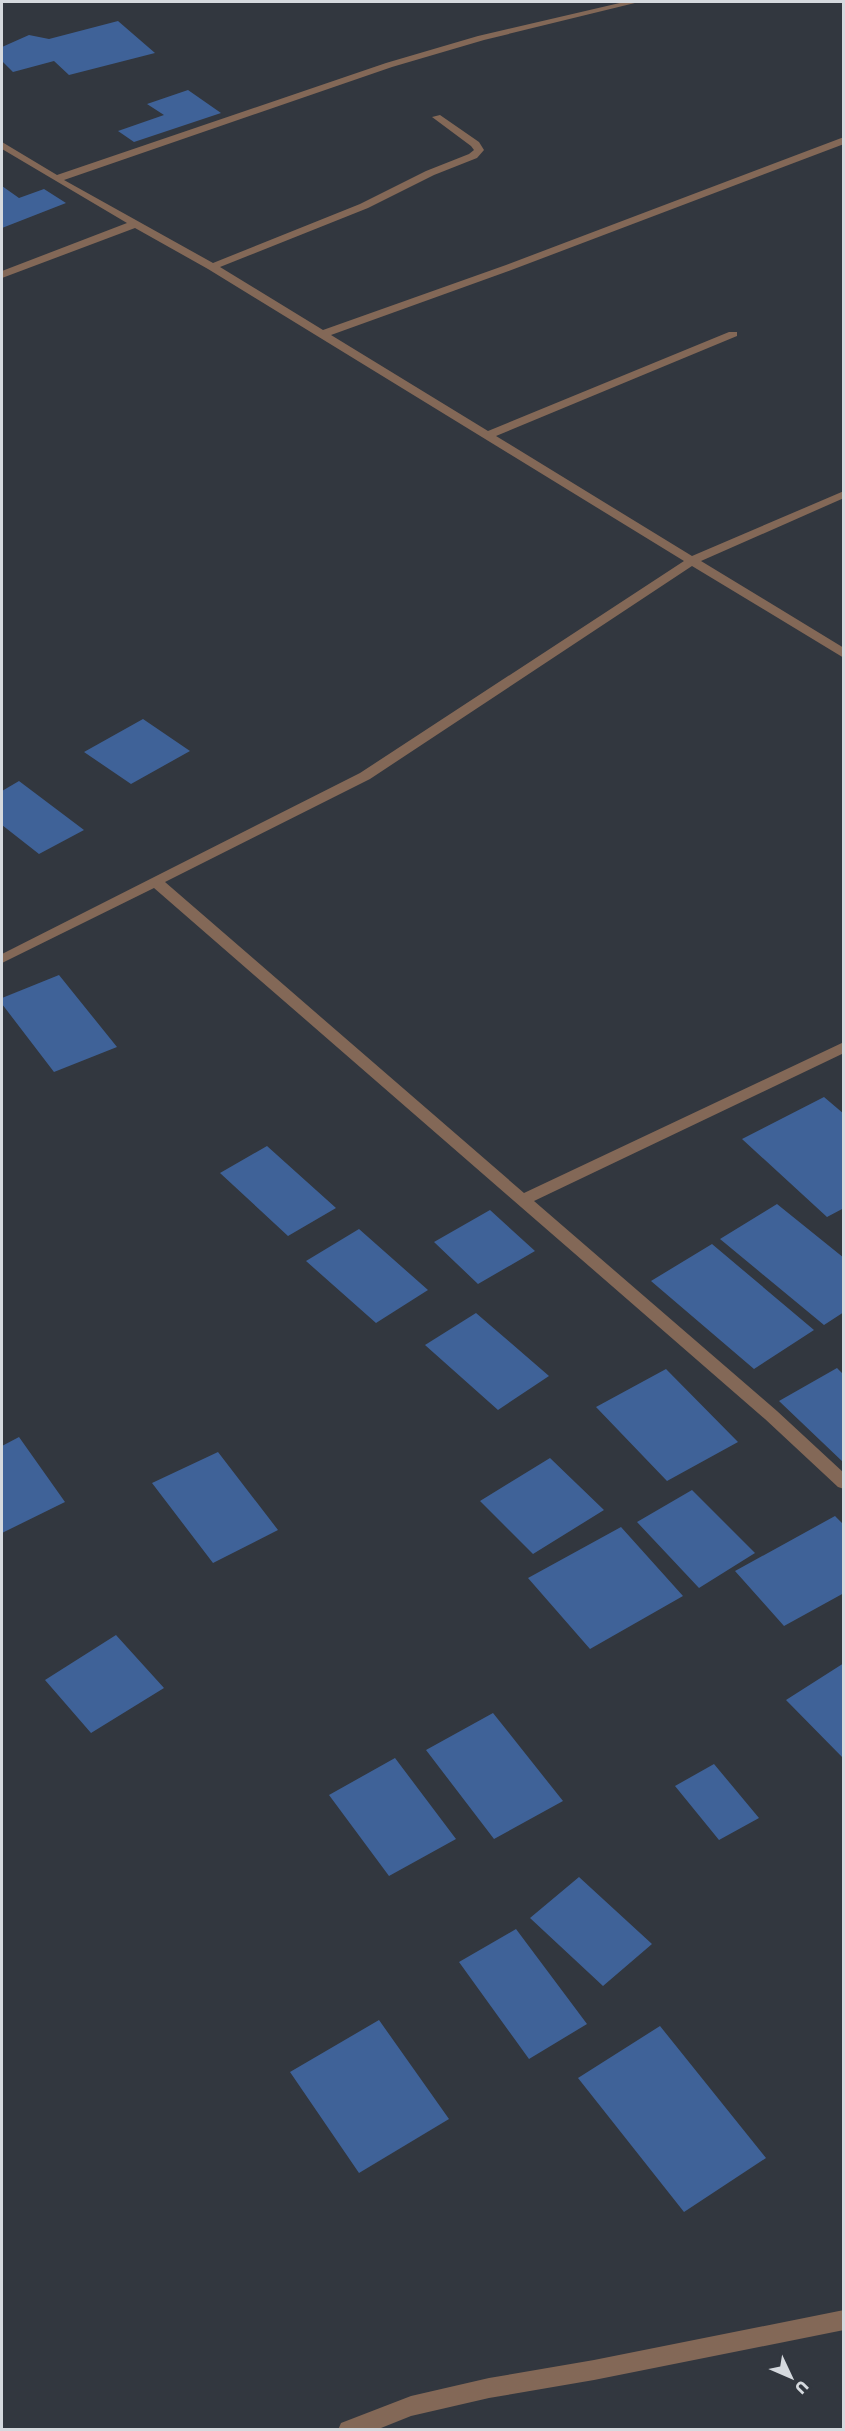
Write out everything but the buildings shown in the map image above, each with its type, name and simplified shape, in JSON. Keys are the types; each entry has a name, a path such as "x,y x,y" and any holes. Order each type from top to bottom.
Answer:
{"street":[{"path":"583,2 595,11"},
{"path":"56,179 389,65 481,38 634,2"},
{"path":"212,267 364,206 429,172 473,156 479,150 475,144 437,117"},
{"path":"320,335 510,267 843,140"},
{"path":"2,146 212,267 843,654"},
{"path":"2,275 135,224"},
{"path":"488,435 733,334"},
{"path":"2,960 365,776 693,560 843,494"},
{"path":"155,882 771,1415 843,1482"},
{"path":"522,1200 843,1047"},
{"path":"348,2430 411,2406 489,2388 594,2370 843,2320"}]}
